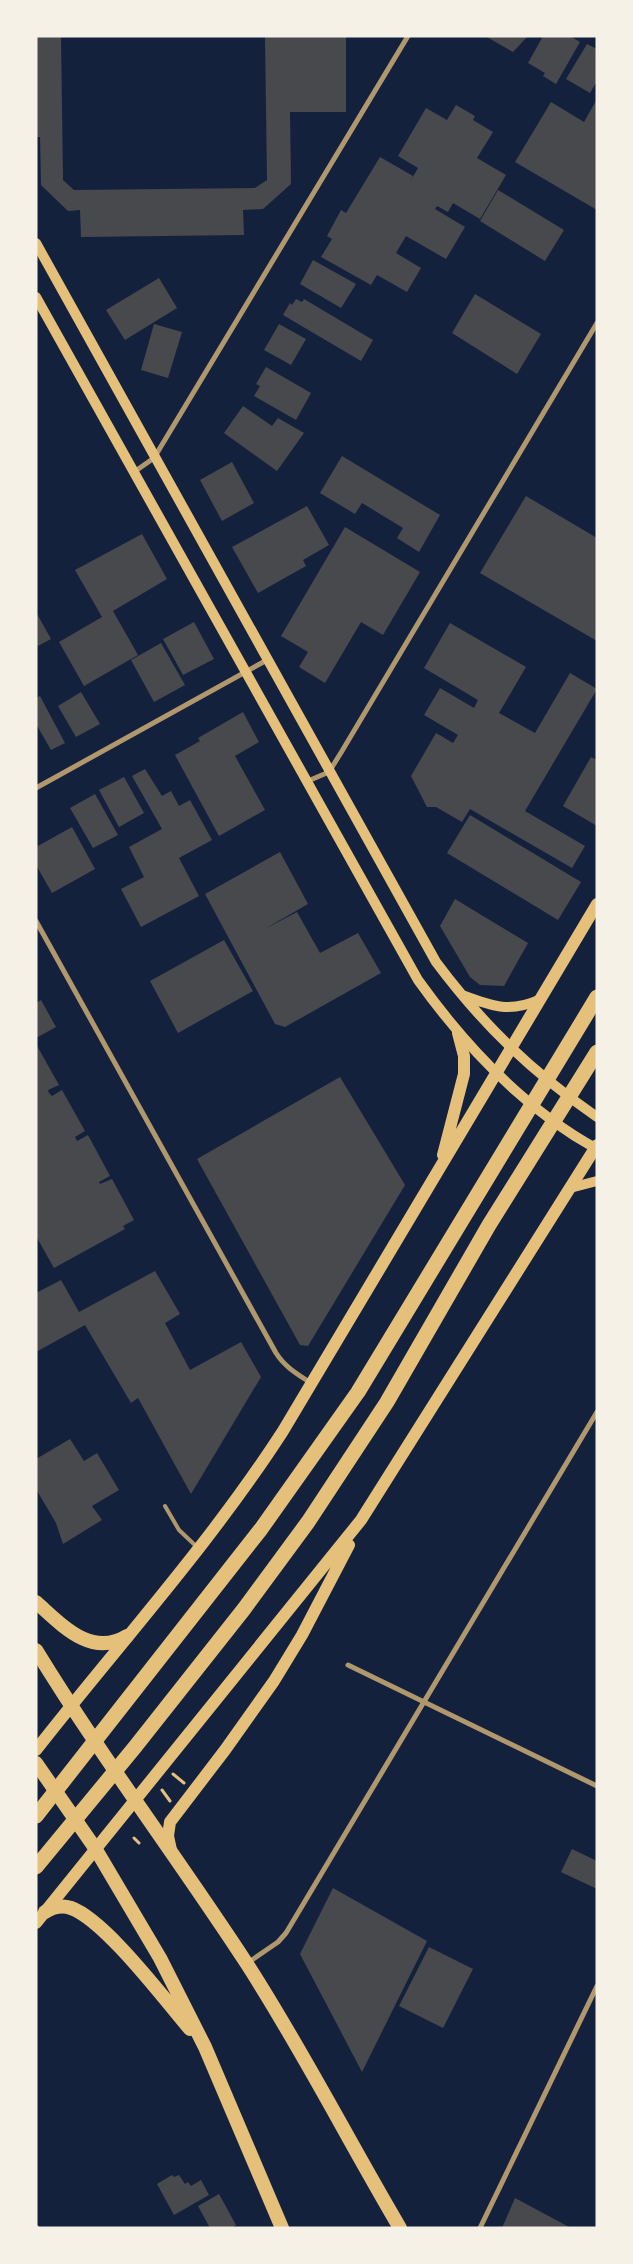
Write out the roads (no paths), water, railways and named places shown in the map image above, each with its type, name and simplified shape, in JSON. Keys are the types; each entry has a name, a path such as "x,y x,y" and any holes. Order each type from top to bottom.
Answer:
{"highway":[{"path":"36,1816 261,1530 358,1392 597,997"},
{"path":"36,1867 135,1747 244,1609 308,1522 387,1402 489,1225 597,1052"},
{"path":"36,1602 70,1632 89,1642 108,1643 127,1636"},
{"path":"36,1650 71,1705 247,1964 296,2042 400,2228"},
{"path":"40,1768 95,1848 160,1958 205,2047 282,2228"},
{"path":"45,1912 57,1907 68,1907 93,1923 123,1951 205,2047"}],"main road":[{"path":"36,242 154,458 329,772 376,852 425,943 462,995 511,1049 597,1117"},
{"path":"36,297 408,963 458,1033 497,1072 516,1090 572,1133 596,1147 361,1520 302,1635 274,1681 169,1825 168,1836 174,1857"},
{"path":"36,1750 199,1548 255,1475 312,1383 597,904"},
{"path":"462,995 505,1008 524,1006 541,999"},
{"path":"439,1169 464,1074 464,1056 458,1033"},
{"path":"570,1188 597,1181"},
{"path":"36,1923 95,1848 131,1794 162,1766 361,1520"}],"street":[{"path":"133,472 154,458 408,36"},
{"path":"308,781 329,772 597,323"},
{"path":"36,788 267,660"},
{"path":"36,921 276,1353 282,1363 312,1383"},
{"path":"247,1964 278,1942 286,1932 597,1412"},
{"path":"348,1664 597,1786"},
{"path":"480,2228 597,1986"}],"lane":[{"path":"165,1506 179,1530 199,1548"}]}
